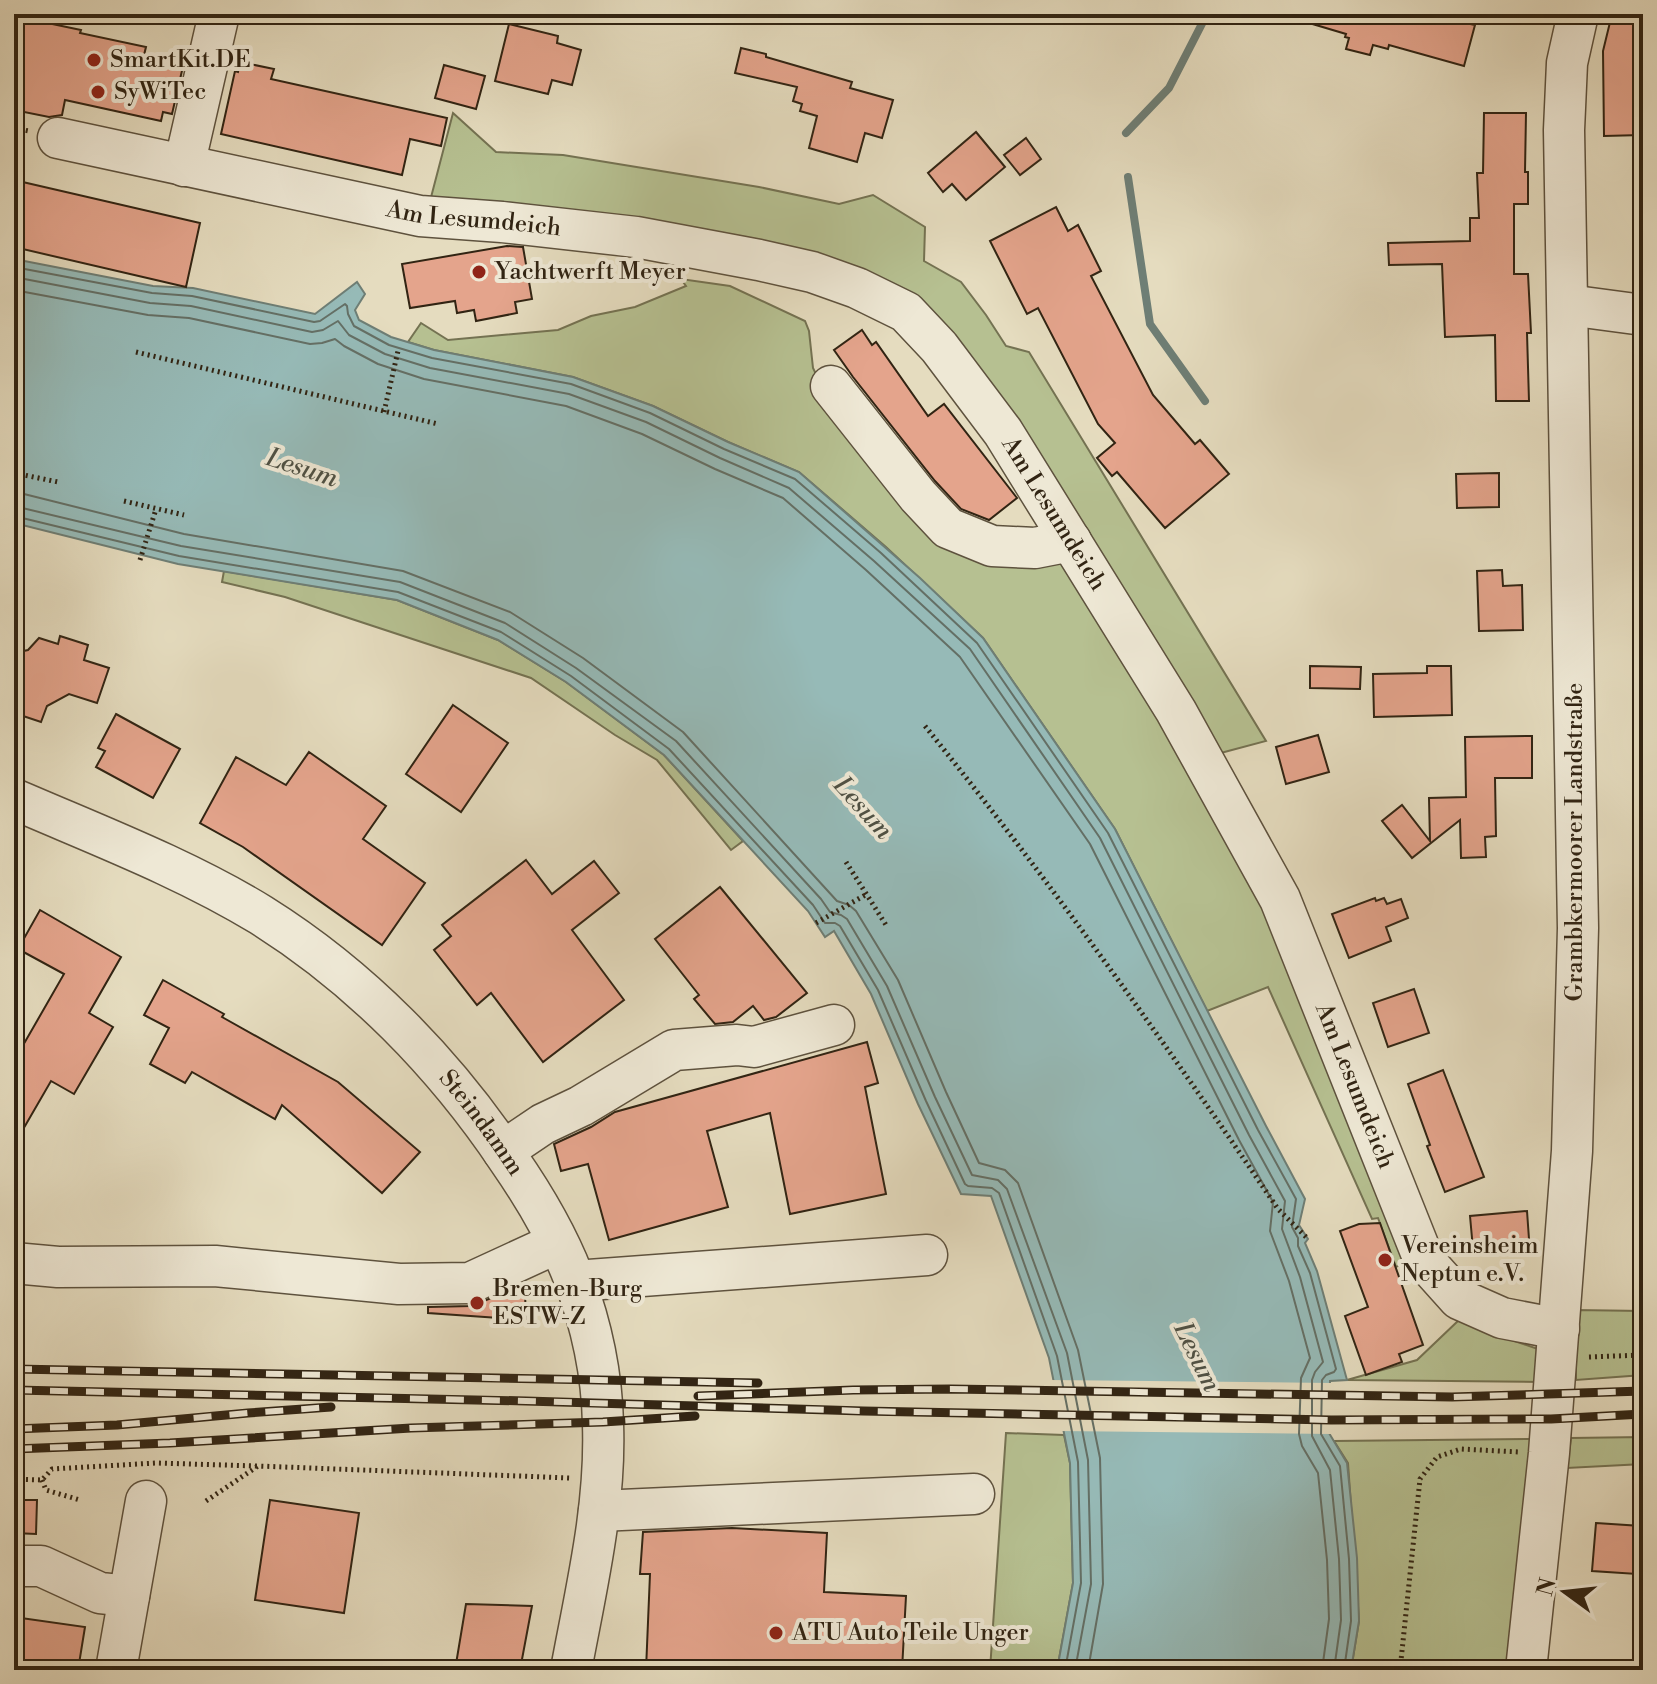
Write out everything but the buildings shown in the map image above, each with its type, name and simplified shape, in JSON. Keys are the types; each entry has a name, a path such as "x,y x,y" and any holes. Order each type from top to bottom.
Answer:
{"street":[{"path":"184,166 219,14"},
{"name":"Grambkermoorer Landstraße","path":"1526,1670 1549,1453 1572,1151 1578,928 1564,116 1567,63 1578,14"},
{"name":"Am Lesumdeich","path":"58,138 420,216 636,237 771,263 812,272 857,288 906,312 939,347 1003,432 1176,711 1280,899 1424,1260 1459,1299 1558,1343"},
{"path":"1568,305 1643,315"},
{"path":"831,386 918,496 948,528 992,546 1035,548 1071,541"},
{"name":"Steindamm","path":"14,799 182,873 260,915 326,961 420,1045 486,1125 537,1201 575,1281 589,1327 603,1422 601,1495 571,1670"},
{"path":"503,1151 543,1124 581,1106 674,1050 737,1045 754,1047 834,1025"},
{"path":"14,1263 58,1267 215,1266 399,1284 470,1283 557,1243"},
{"path":"575,1281 927,1255"},
{"path":"601,1495 974,1494"},
{"path":"116,1670 146,1501"},
{"path":"14,1566 41,1566 100,1593 129,1596"}],"path":[{"path":"384,412 398,351"},
{"path":"136,352 438,424"},
{"path":"14,473 58,482"},
{"path":"124,501 184,515"},
{"path":"140,560 156,509"},
{"path":"925,726 1071,914 1278,1209 1308,1239"},
{"path":"846,862 886,925"},
{"path":"816,923 867,894"},
{"path":"1558,1343 1643,1355"},
{"path":"1400,1670 1420,1479 1437,1457 1461,1449 1549,1453"},
{"path":"206,1501 258,1466 601,1495"},
{"path":"42,1480 46,1490 80,1500"}],"green space":[{"path":"453,113 496,152 563,155 759,187 839,204 873,195 925,227 924,261 961,282 1006,346 1029,352 1266,741 1217,754 1263,890 1413,1259 1396,1267 1378,1218 1372,1219 1268,987 1207,1011 1115,829 983,638 886,547 799,472 653,406 573,377 434,350 408,342 421,323 448,340 558,330 591,316 635,307 686,286 681,279 730,286 805,321 813,368 826,395 950,533 1086,546 911,304 429,205"},
{"path":"224,571 397,600 498,640 566,682 664,755 743,841 731,850 657,760 531,678 285,597 222,582"},
{"path":"1575,1310 1643,1311 1643,1375 1576,1380"},
{"path":"1459,1320 1538,1349 1540,1382 1347,1380 1417,1360"},
{"path":"1006,1433 1064,1435 1070,1463 1073,1583 1057,1670 990,1670"},
{"path":"1643,1437 1643,1464 1567,1468 1571,1438"},
{"path":"1533,1439 1510,1670 1351,1670 1359,1621 1348,1463 1334,1441"}],"water":[{"name":"Lesum","path":"14,259 153,286 193,288 315,314 357,282 365,294 355,310 359,320 391,337 434,350 573,377 653,406 799,472 983,638 1115,829 1305,1199 1299,1225 1308,1239 1305,1243 1317,1271 1347,1380 1330,1381 1329,1433 1347,1463 1357,1558 1359,1621 1351,1670 1057,1670 1073,1583 1070,1463 1049,1358 991,1196 961,1194 871,994 834,931 825,937 808,911 664,755 566,682 498,640 397,600 178,564 14,523"}],"pier":[{"path":"1050,1380 1331,1383 1331,1434 1059,1431"}],"waterway":[{"path":"1126,133 1169,88 1207,14"},
{"path":"1128,177 1150,324 1205,401"}],"railway":[{"path":"14,1369 758,1383"},
{"path":"698,1396 950,1389 1452,1397 1643,1391"},
{"path":"14,1390 1331,1420 1551,1419 1643,1414"},
{"path":"14,1429 117,1425 331,1407"},
{"path":"14,1449 695,1416"}],"place":[{"name":"SmartKit.DE","path":"94,60"},
{"name":"SyWiTec","path":"98,92"},
{"name":"Yachtwerft Meyer","path":"479,272"},
{"name":"Vereinsheim Neptun e.V.","path":"1385,1260"},
{"name":"Bremen-Burg ESTW-Z","path":"477,1303"},
{"name":"ATU Auto Teile Unger","path":"776,1633"}]}
